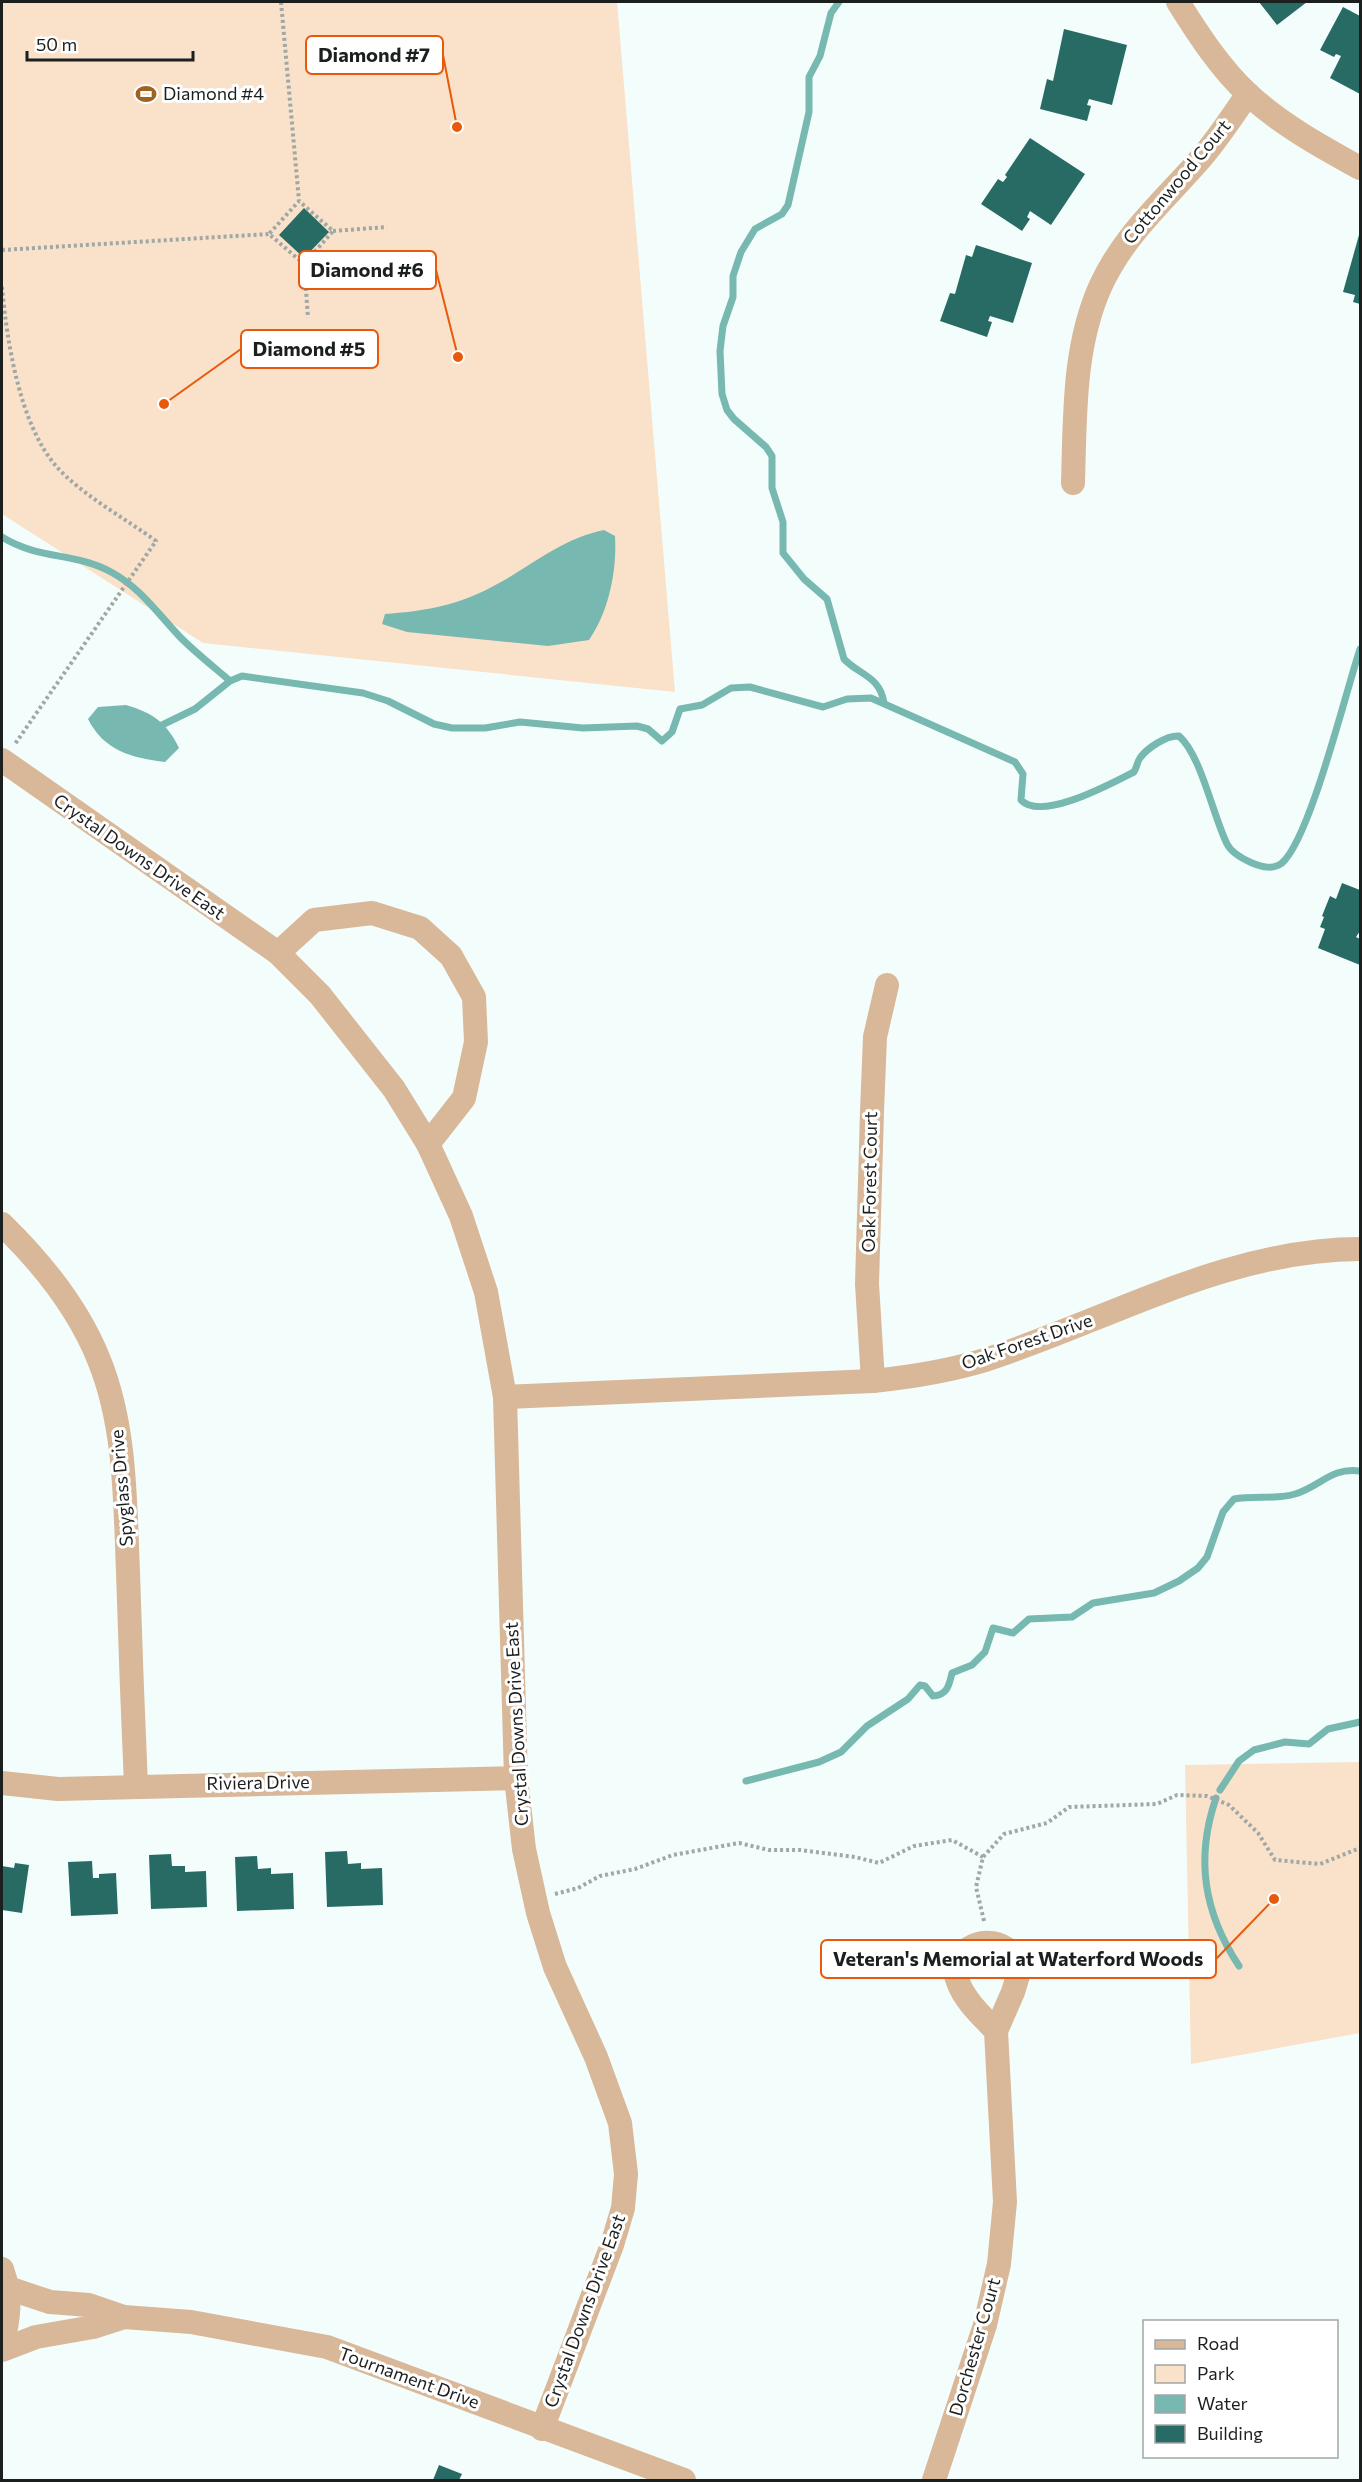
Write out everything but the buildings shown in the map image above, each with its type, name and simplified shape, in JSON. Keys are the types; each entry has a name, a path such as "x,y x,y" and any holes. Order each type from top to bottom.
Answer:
{"street":[{"path":"1178,2 1203,40 1248,94 1314,142 1360,168"},
{"name":"Cottonwood Court","path":"1072,483 1080,366 1092,311 1101,286 1136,227 1202,157 1248,94"},
{"name":"Crystal Downs Drive East","path":"2,761 278,954 320,995 357,1039 394,1089 428,1144 461,1216 486,1292 505,1398 516,1778 524,1849 535,1899 555,1967 596,2057 620,2123 626,2174 622,2208 612,2245 542,2429"},
{"path":"278,954 314,921 372,913 420,928 451,956 474,997 476,1042 464,1098 428,1144"},
{"name":"Oak Forest Court","path":"873,1381 867,1284 872,1112 875,1037 887,985"},
{"name":"Spyglass Drive","path":"2,1224 34,1256 68,1302 99,1360 117,1426 125,1498 136,1786"},
{"name":"Oak Forest Drive","path":"505,1398 873,1381 913,1377 984,1360 1220,1273 1293,1254 1360,1250"},
{"name":"Riviera Drive","path":"2,1783 58,1789 516,1778"},
{"path":"990,1941 972,1945 959,1959 956,1980 969,2001 996,2031"},
{"name":"Dorchester Court","path":"934,2481 985,2325 999,2264 1005,2202 996,2031 1020,1969 1009,1950 990,1941"},
{"path":"2,2348 9,2316 5,2279"},
{"name":"Tournament Drive","path":"5,2279 50,2302 89,2305 124,2317 191,2322 327,2347 684,2481"},
{"name":"Tournament Drive","path":"2,2348 36,2337 93,2327 124,2317"}],"path":[{"path":"281,2 299,201 333,231"},
{"path":"269,234 299,201"},
{"path":"304,264 333,231 387,227"},
{"path":"2,250 269,234 304,264 308,318"},
{"path":"2,287 7,336 16,376 36,431 56,466 91,495 156,541 2,761"},
{"path":"990,1941 976,1887 983,1857 1004,1834 1047,1823 1070,1807 1157,1804 1177,1795 1207,1796 1229,1805 1258,1833 1275,1860 1320,1864 1360,1848"},
{"path":"535,1899 578,1888 600,1876 635,1869 673,1855 739,1843 769,1850 800,1850 855,1857 879,1863 914,1846 952,1840 983,1857"}],"green space":[{"path":"2,2 617,2 675,692 203,643 2,514"},
{"path":"1360,1762 1360,2033 1191,2064 1185,1765"}],"water":[{"path":"604,530 615,536 615,563 607,604 589,640 548,646 407,632 382,624 385,614 437,607 473,596 572,540"},
{"path":"126,705 151,715 169,731 179,748 165,762 130,755 111,746 102,739 88,719 98,707"}],"waterway":[{"path":"839,2 831,13 820,56 809,77 809,112 788,205 782,214 755,229 741,252 733,276 733,297 723,326 720,351 722,394 727,410 734,419 766,447 772,456 772,488 783,522 783,553 804,579 827,599 844,659 874,681 882,694 884,703"},
{"path":"2,537 29,549 84,561 122,578 187,644 230,681"},
{"path":"162,725 195,709 230,681 242,676 363,693 388,701 434,724 452,728 485,728 520,722 583,728 637,726 648,729 662,741 672,732 680,709 702,705 731,688 750,687 823,707 847,699 871,698 1015,762 1023,774 1021,800 1031,806 1060,804 1094,791 1134,772 1139,760 1147,750 1163,740 1179,736 1194,757 1229,847 1249,861 1260,866 1271,867 1282,863 1293,849 1304,825 1326,763 1360,649"},
{"path":"746,1781 819,1762 841,1752 867,1726 908,1699 920,1685 925,1686 933,1696 941,1694 948,1686 952,1673 972,1665 985,1652 993,1628 1013,1633 1029,1619 1072,1617 1093,1603 1154,1593 1179,1581 1198,1568 1207,1557 1223,1512 1234,1499 1288,1496 1304,1491 1334,1474 1360,1471"},
{"path":"1220,1790 1239,1761 1254,1750 1285,1742 1309,1744 1328,1729 1360,1722"},
{"path":"1216,1798 1206,1843 1206,1885 1218,1926 1239,1966"}],"place":[{"name":"Diamond #4","path":"146,94"},
{"name":"Diamond #7","path":"457,127"},
{"name":"Diamond #6","path":"458,357"},
{"name":"Diamond #5","path":"164,404"},
{"name":"Veteran's Memorial at Waterford Woods","path":"1274,1899"}]}
